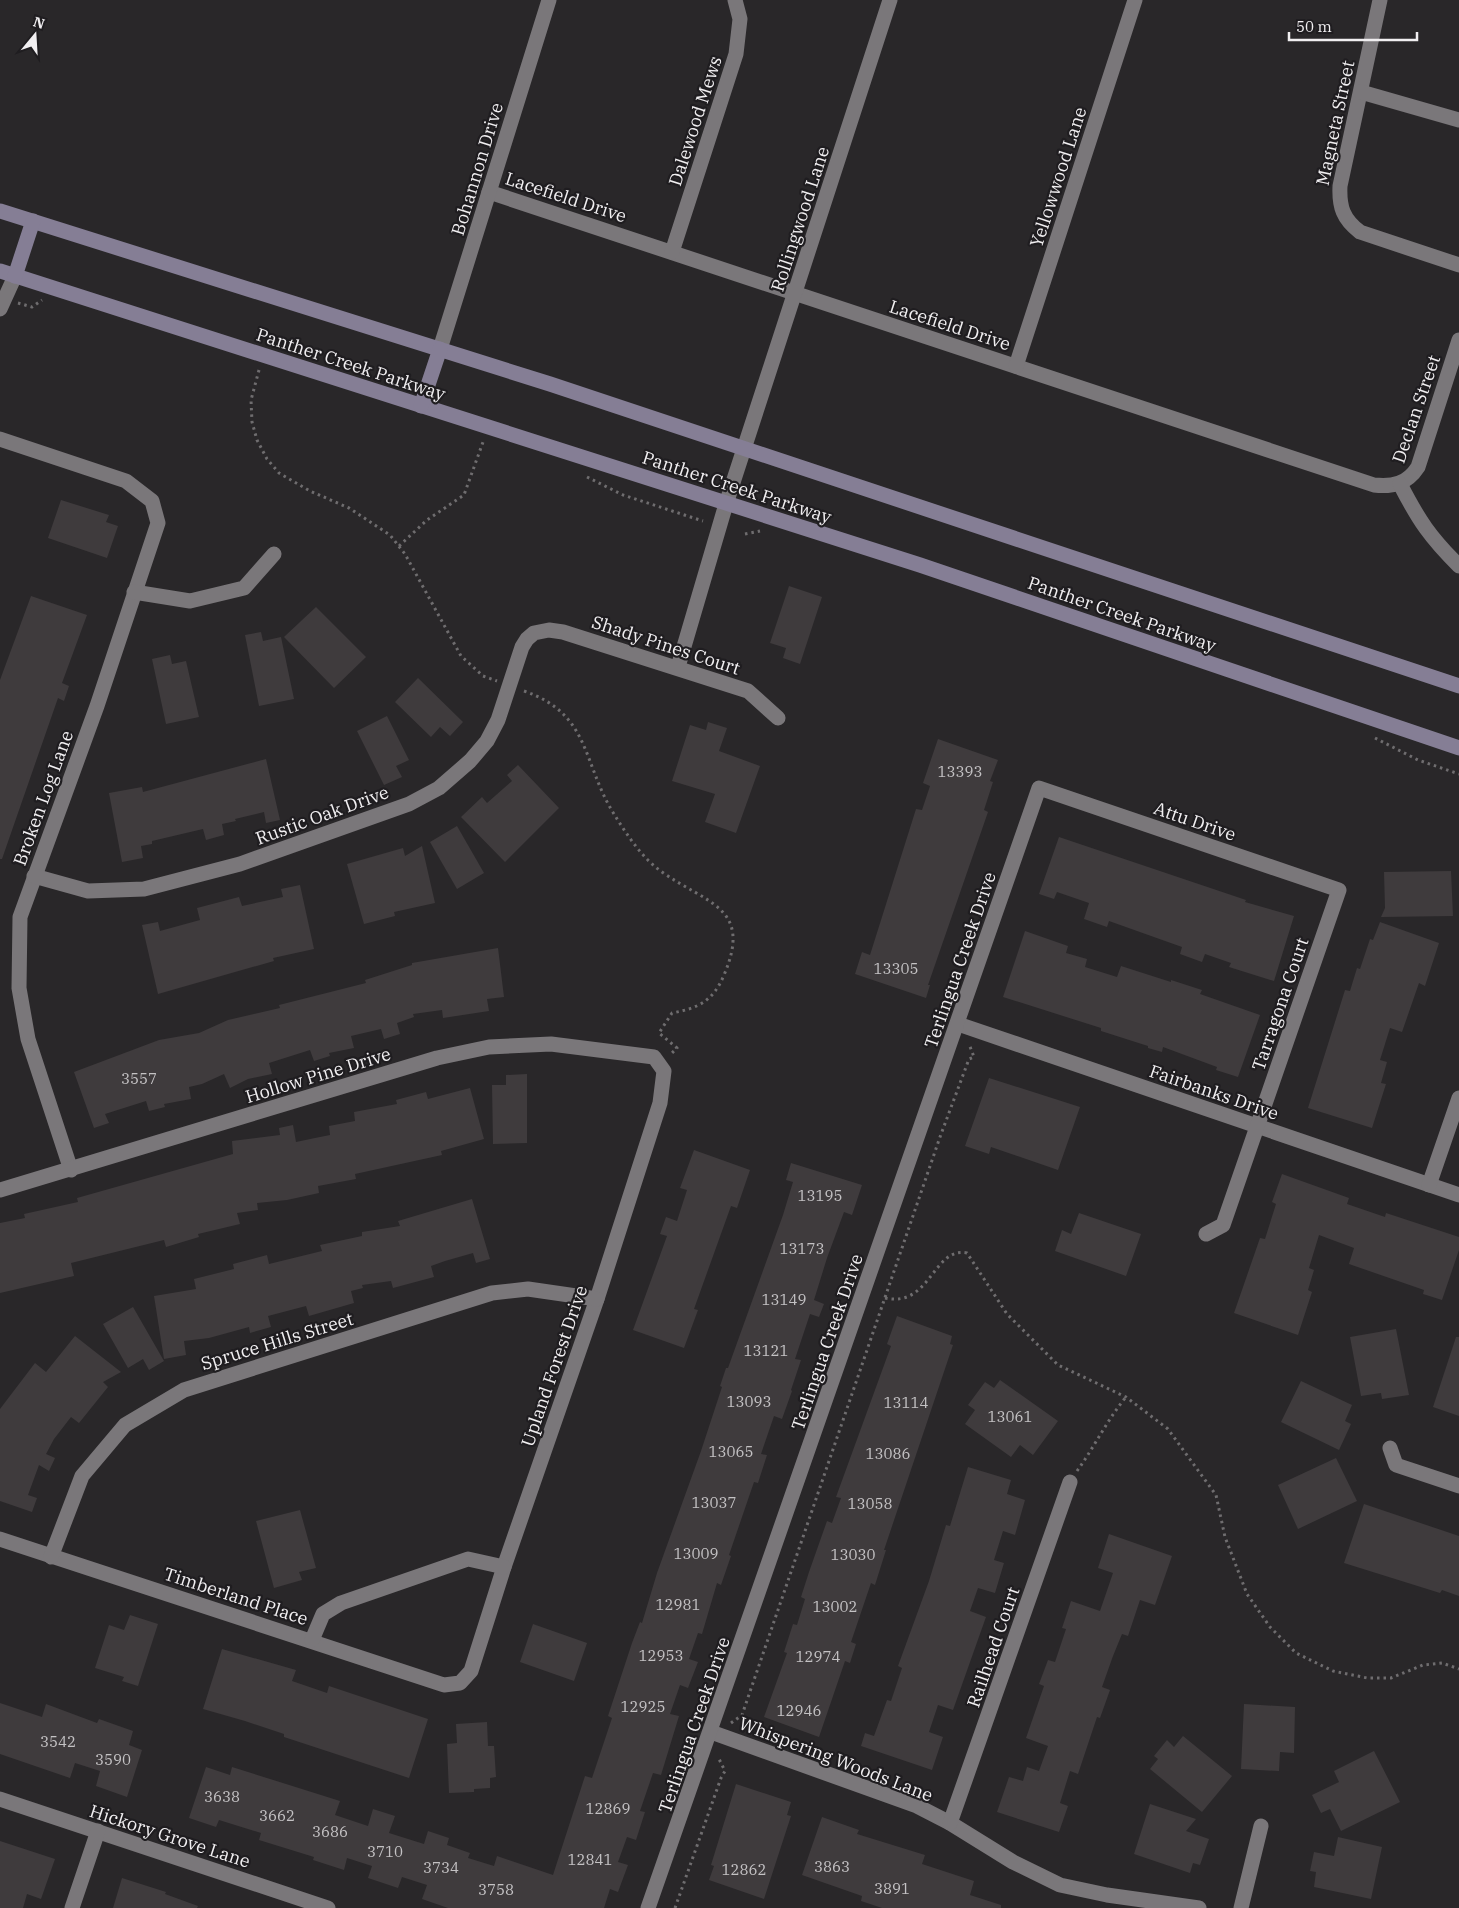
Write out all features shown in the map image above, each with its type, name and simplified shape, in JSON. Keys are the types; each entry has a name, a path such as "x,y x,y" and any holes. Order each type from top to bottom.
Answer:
{"main road":[{"name":"Panther Creek Parkway","path":"0,210 440,349 744,448 1459,686"},
{"path":"15,276 33,221"},
{"name":"Panther Creek Parkway","path":"0,271 920,565 1459,748"},
{"path":"421,406 440,349"}],"street":[{"name":"Bohannon Drive","path":"440,349 549,0"},
{"name":"Dalewood Mews","path":"672,252 736,54 740,19 735,0"},
{"name":"Rollingwood Lane","path":"678,667 726,504 796,294 890,0"},
{"name":"Yellowwood Lane","path":"1016,366 1135,0"},
{"name":"Magneta Street","path":"1380,0 1340,186 1339,200 1342,214 1360,232 1459,265"},
{"path":"1361,92 1459,120"},
{"name":"Lacefield Drive","path":"489,192 1374,485 1400,484"},
{"path":"0,309 15,276"},
{"name":"Declan Street","path":"1400,484 1412,478 1418,467 1459,340"},
{"name":"Broken Log Lane","path":"0,439 126,481 152,501 158,523 96,706 20,917 19,988 28,1039 71,1170"},
{"path":"1400,484 1418,519 1431,538 1459,566"},
{"path":"134,592 190,600 244,588 274,554"},
{"name":"Shady Pines Court","path":"534,633 549,630 563,632 678,667 748,691 778,718"},
{"name":"Rustic Oak Drive","path":"34,876 88,891 144,889 240,864 409,804 440,788 470,761 487,741 498,720 522,647 534,633"},
{"name":"Attu Drive","path":"1039,788 1339,890"},
{"name":"Terlingua Creek Drive","path":"648,1908 1039,788"},
{"name":"Tarragona Court","path":"1206,1234 1223,1225 1339,890"},
{"name":"Fairbanks Drive","path":"958,1024 1459,1195"},
{"name":"Hollow Pine Drive","path":"0,1190 437,1058 490,1047 551,1044 657,1061"},
{"name":"Upland Forest Drive","path":"460,1683 471,1671 504,1567 597,1299 660,1103 664,1071 657,1061"},
{"path":"1428,1185 1459,1098"},
{"name":"Spruce Hills Street","path":"51,1557 82,1476 125,1425 184,1390 492,1294 528,1289 597,1299"},
{"path":"1390,1448 1396,1465 1459,1486"},
{"name":"Railhead Court","path":"950,1823 1070,1482"},
{"name":"Timberland Place","path":"0,1539 312,1640 444,1685 460,1683"},
{"path":"312,1640 323,1614 341,1603 468,1559 504,1567"},
{"name":"Whispering Woods Lane","path":"711,1732 876,1790 950,1823 1014,1862 1060,1885 1107,1895 1200,1908"},
{"name":"Hickory Grove Lane","path":"0,1799 328,1908"},
{"path":"1241,1908 1261,1826"},
{"path":"72,1908 98,1832"}],"path":[{"path":"259,370 251,400 252,422 257,440 267,459 279,473 310,491 349,508 390,536 405,554 461,656 482,676 552,703 571,722 613,812 636,847 663,872 701,894 722,912 733,928 735,940 717,991 700,1006 672,1013 659,1033 677,1048 657,1061"},
{"path":"399,546 427,520 464,494 484,441"},
{"path":"731,1723 742,1715 963,1076 969,1059 974,1057 969,1044"},
{"path":"885,1298 899,1301 917,1293 935,1269 955,1253 967,1253 1007,1314 1058,1365 1126,1397 1168,1429 1216,1495 1225,1537 1247,1594 1270,1627 1296,1653 1332,1671 1367,1678 1391,1678 1423,1665 1442,1663 1459,1669"},
{"path":"1070,1482 1096,1445 1110,1416 1126,1397"},
{"path":"675,1908 721,1778 726,1771 719,1760"}],"building":[{"path":"61,500 109,515 106,522 118,526 107,558 48,538"},
{"path":"789,586 822,597 800,664 783,658 786,648 770,643"},
{"path":"31,596 87,615 62,683 69,686 64,701 58,698 2,859 0,859 0,680"},
{"path":"316,607 366,657 334,688 284,637"},
{"path":"261,632 263,641 281,637 294,699 259,706 245,635"},
{"path":"170,655 172,664 186,661 199,717 166,724 152,659"},
{"path":"418,678 463,722 450,736 440,727 431,737 395,702"},
{"path":"387,716 409,760 396,766 402,777 384,785 357,731"},
{"path":"708,722 727,728 719,751 760,766 736,833 705,822 715,794 672,781 690,725 706,730"},
{"path":"938,739 998,760 990,781 993,782 984,810 988,812 928,985 930,985 926,998 855,974 862,952 870,955 916,809 922,810 930,786 923,783"},
{"path":"266,759 280,820 266,823 264,812 222,824 224,835 206,840 203,829 152,841 152,844 141,846 143,858 122,862 109,793 142,787 143,792"},
{"path":"518,765 559,808 505,862 461,817 482,797 487,803 512,781 507,775"},
{"path":"457,826 484,873 457,889 430,842"},
{"path":"1059,837 1246,900 1245,902 1294,916 1274,981 1229,967 1231,963 1205,954 1202,962 1180,954 1182,947 1109,921 1107,927 1084,919 1089,903 1057,892 1054,899 1039,894"},
{"path":"422,846 435,903 394,912 395,916 364,924 347,864 403,848 405,856"},
{"path":"1451,871 1453,916 1381,917 1385,908 1384,872"},
{"path":"300,885 314,949 273,958 274,961 158,994 142,925 158,922 160,931 200,920 197,908 239,897 242,906 283,897 281,889"},
{"path":"1380,922 1439,943 1425,986 1419,983 1402,1032 1390,1028 1380,1060 1387,1062 1381,1083 1386,1084 1372,1128 1308,1108 1345,990 1350,991 1357,968 1360,969 1370,939 1373,940"},
{"path":"1025,931 1068,946 1066,953 1087,959 1085,967 1117,977 1121,966 1202,990 1200,994 1260,1015 1238,1077 1216,1070 1217,1067 1163,1047 1162,1052 1148,1048 1148,1046 1101,1031 1101,1028 1003,997"},
{"path":"498,948 504,997 487,999 489,1011 443,1018 442,1010 413,1014 414,1017 397,1023 400,1034 384,1039 381,1029 351,1036 354,1048 329,1053 330,1056 314,1061 310,1050 269,1063 272,1074 248,1079 230,1088 224,1074 202,1084 189,1087 191,1099 164,1104 165,1107 149,1111 146,1101 105,1114 109,1123 94,1128 74,1072 159,1040 199,1033 228,1020 280,1008 279,1005 366,983 365,980 412,965 412,963"},
{"path":"527,1074 527,1143 493,1144 492,1085 506,1085 506,1075"},
{"path":"989,1078 1080,1107 1058,1170 991,1147 989,1154 965,1146"},
{"path":"470,1088 484,1139 441,1151 442,1155 355,1174 356,1179 318,1186 319,1193 287,1200 257,1203 258,1210 237,1213 240,1224 198,1234 199,1237 166,1247 164,1240 71,1263 74,1276 0,1293 0,1223 25,1218 24,1214 78,1202 77,1198 233,1154 232,1141 280,1135 279,1128 293,1125 296,1142 330,1135 329,1126 355,1121 354,1112 397,1104 396,1100 426,1092 428,1099"},
{"path":"694,1150 750,1170 737,1208 731,1206 694,1309 698,1310 684,1348 633,1330 667,1236 660,1234 666,1217 677,1221 687,1190 680,1188"},
{"path":"791,1163 862,1185 852,1215 844,1212 827,1258 814,1300 824,1304 819,1317 810,1314 795,1359 801,1360 792,1391 782,1419 774,1416 761,1454 767,1455 758,1483 754,1482 729,1555 731,1556 721,1585 717,1583 702,1634 698,1633 689,1659 698,1662 688,1688 680,1685 670,1714 679,1716 661,1775 653,1773 640,1811 645,1812 636,1840 627,1837 618,1862 628,1865 618,1892 610,1889 604,1908 448,1908 422,1899 427,1885 402,1877 398,1888 368,1878 372,1866 347,1858 344,1870 313,1860 314,1857 259,1840 261,1833 219,1820 216,1827 189,1818 206,1767 230,1775 232,1767 340,1801 335,1815 368,1826 373,1809 395,1816 389,1833 424,1844 428,1831 449,1838 447,1845 470,1853 468,1858 494,1866 497,1856 553,1875 585,1776 592,1778 612,1718 608,1716 632,1643 640,1622 642,1623 657,1573 701,1451 722,1387 720,1386 726,1368 728,1368 783,1215 793,1182 786,1180"},
{"path":"1282,1174 1349,1198 1347,1204 1385,1217 1386,1213 1459,1237 1459,1250 1442,1300 1423,1294 1424,1290 1349,1264 1354,1248 1319,1235 1309,1268 1314,1270 1308,1290 1312,1292 1298,1335 1234,1313 1260,1238 1265,1239 1276,1204 1272,1202"},
{"path":"472,1199 490,1259 476,1263 473,1253 431,1266 434,1277 393,1288 391,1281 362,1285 363,1288 351,1291 354,1303 309,1316 306,1306 268,1316 271,1327 250,1333 249,1327 209,1338 184,1341 186,1355 164,1359 154,1296 196,1289 194,1279 234,1269 233,1264 267,1255 269,1264 322,1251 320,1245 362,1236 362,1232 400,1226 398,1221"},
{"path":"1079,1213 1141,1234 1126,1276 1055,1251 1062,1230 1071,1234"},
{"path":"133,1307 164,1361 149,1370 143,1359 128,1368 103,1324"},
{"path":"897,1316 952,1336 950,1344 953,1345 884,1550 886,1550 875,1585 871,1583 851,1642 856,1644 850,1663 845,1661 819,1737 764,1717 787,1653 784,1652 793,1624 797,1625 805,1599 801,1597 809,1572 827,1521 832,1523 841,1498 836,1497 891,1346 887,1344"},
{"path":"1396,1329 1409,1395 1382,1399 1381,1393 1361,1396 1350,1337"},
{"path":"75,1336 121,1372 103,1382 108,1387 79,1423 71,1417 54,1439 46,1454 55,1458 49,1471 39,1465 28,1495 37,1498 32,1512 0,1501 0,1409 35,1363 46,1372"},
{"path":"1456,1337 1459,1337 1459,1416 1433,1407"},
{"path":"1000,1380 1058,1421 1033,1455 1020,1445 1011,1457 965,1424 975,1410 968,1405 985,1382 994,1388"},
{"path":"1301,1381 1352,1405 1345,1421 1351,1424 1339,1450 1281,1422"},
{"path":"1336,1458 1357,1501 1298,1529 1278,1485"},
{"path":"968,1467 1011,1480 1007,1494 1025,1500 1015,1535 1003,1531 994,1560 1004,1563 995,1593 978,1588 970,1611 986,1617 953,1710 938,1705 929,1732 943,1737 932,1770 861,1746 865,1733 874,1736 887,1700 891,1701 902,1668 898,1666 929,1581 946,1525 950,1526"},
{"path":"1364,1504 1459,1536 1459,1596 1442,1590 1440,1593 1344,1563"},
{"path":"300,1510 316,1568 299,1572 302,1580 274,1588 256,1521"},
{"path":"1109,1534 1172,1556 1155,1605 1140,1600 1128,1636 1122,1634 1102,1687 1110,1690 1100,1718 1097,1717 1078,1774 1070,1771 1060,1803 1068,1806 1059,1832 997,1812 1009,1777 1023,1781 1027,1767 1039,1771 1048,1746 1026,1738 1044,1686 1039,1684 1048,1660 1055,1662 1066,1629 1062,1628 1071,1601 1100,1611 1113,1573 1098,1568"},
{"path":"130,1615 158,1624 138,1686 122,1681 124,1677 95,1668 109,1625 124,1630"},
{"path":"533,1624 587,1643 574,1681 520,1662"},
{"path":"222,1649 296,1670 292,1681 327,1693 329,1686 428,1719 409,1778 284,1737 284,1734 203,1709"},
{"path":"0,1703 42,1717 46,1704 97,1723 99,1719 133,1731 129,1745 142,1750 127,1797 96,1786 100,1771 75,1763 70,1778 0,1754"},
{"path":"1244,1704 1295,1707 1294,1753 1280,1752 1279,1771 1241,1769"},
{"path":"487,1722 488,1746 494,1746 496,1777 490,1778 490,1788 474,1789 474,1792 449,1793 447,1744 457,1743 456,1724"},
{"path":"1183,1736 1232,1776 1202,1812 1150,1769 1158,1759 1154,1756 1167,1740 1174,1747"},
{"path":"1374,1751 1400,1802 1341,1831 1330,1809 1321,1813 1312,1795 1339,1782 1334,1771"},
{"path":"736,1784 791,1802 787,1815 791,1816 764,1899 709,1880 714,1866 711,1865"},
{"path":"1150,1804 1196,1819 1186,1831 1209,1839 1200,1865 1193,1863 1190,1873 1134,1854"},
{"path":"822,1817 859,1830 857,1834 925,1855 922,1864 974,1881 970,1895 1001,1905 1001,1908 882,1908 861,1901 862,1896 802,1875"},
{"path":"1338,1837 1382,1847 1371,1899 1314,1887 1316,1872 1310,1871 1314,1852 1334,1856"},
{"path":"0,1841 55,1859 41,1899 27,1894 23,1908 0,1908"},
{"path":"122,1878 166,1892 165,1894 198,1906 197,1908 113,1908"}]}
